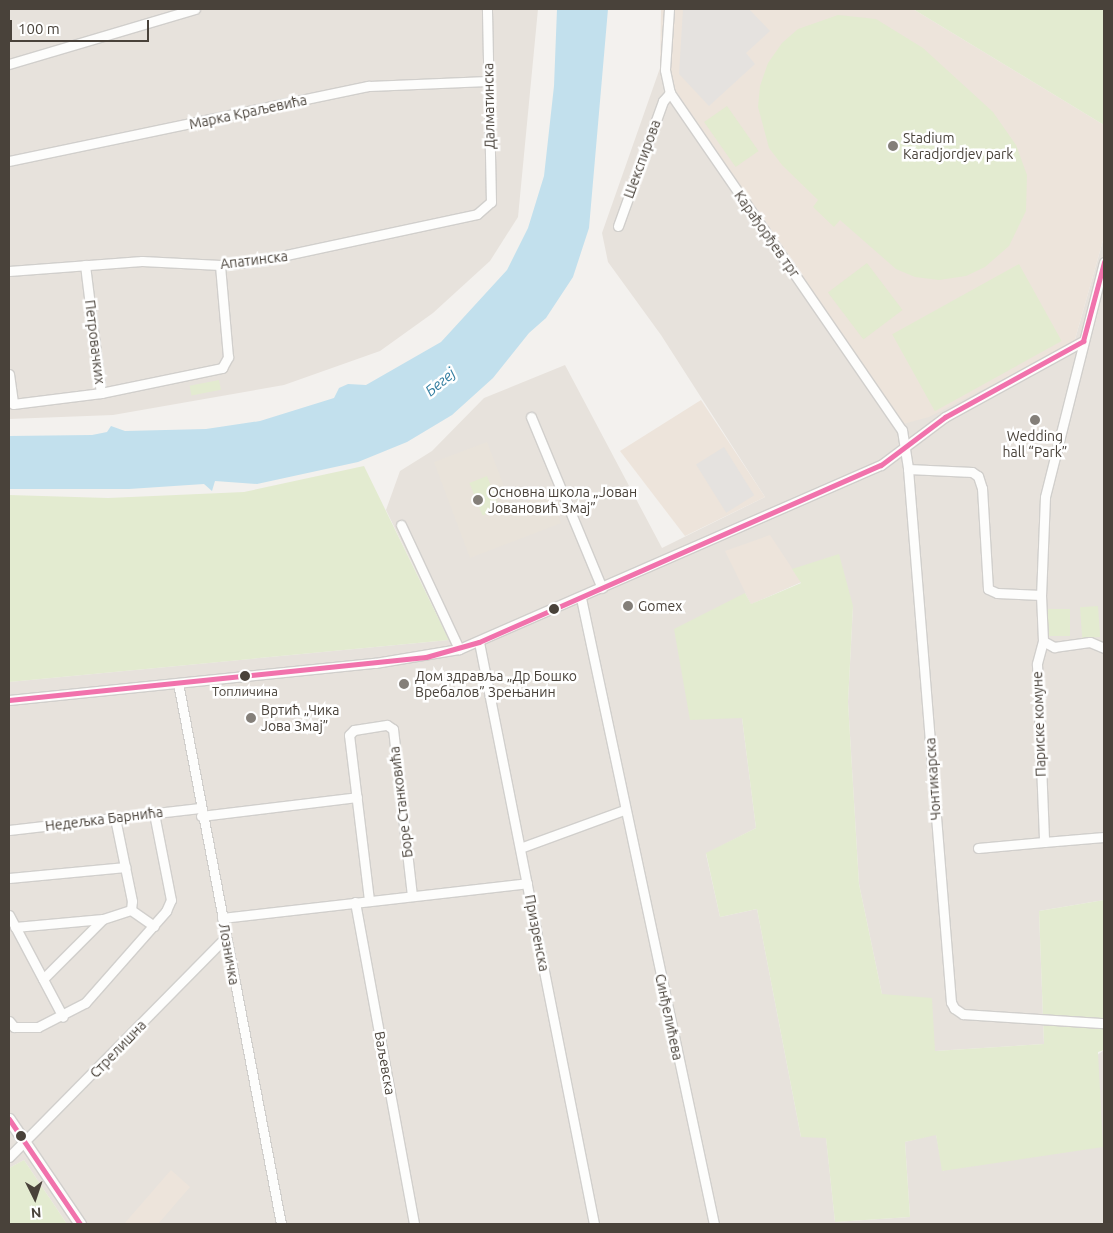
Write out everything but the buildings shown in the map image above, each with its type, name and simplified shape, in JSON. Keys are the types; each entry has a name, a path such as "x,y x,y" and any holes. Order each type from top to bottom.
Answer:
{"street":[{"path":"9,64 195,9"},
{"name":"Далматинска","path":"487,9 491,202"},
{"name":"Карађорђев трг","path":"669,9 665,70 670,93 894,416 902,430 908,469"},
{"name":"Марка Краљевића","path":"9,161 368,86 489,81"},
{"name":"Шекспирова","path":"618,226 663,101 670,93"},
{"name":"Апатинска","path":"9,271 150,261 220,265 276,258 477,214 491,202"},
{"path":"1104,262 1045,497 1041,595 1043,641 1054,647 1090,642 1104,648"},
{"name":"Петровачких","path":"85,265 101,393 215,371 224,366 228,360 220,265"},
{"path":"1095,299 1104,303"},
{"path":"9,700 392,661 460,649 581,598 881,465 945,417 1083,341"},
{"path":"9,374 13,404 101,393"},
{"path":"531,417 602,588"},
{"path":"908,469 972,472 978,476 982,488 988,589 1041,595"},
{"name":"Чонтикарска","path":"908,469 950,1002 954,1008 963,1014 1104,1023"},
{"path":"401,525 460,649"},
{"name":"Синђелићева","path":"581,598 624,810 714,1224"},
{"name":"Париске комуне","path":"1043,641 1037,664 1037,702 1044,842"},
{"name":"Призренска","path":"479,642 594,1224"},
{"name":"Лозничка","path":"178,683 201,812 281,1224"},
{"name":"Боре Станковића","path":"369,900 349,735 354,730 387,725 393,729 412,895"},
{"path":"201,812 357,797"},
{"path":"520,848 624,810"},
{"name":"Недељка Барнића","path":"9,830 154,813 201,812"},
{"path":"9,1021 14,1027 31,1028 63,1017 85,1003 154,926 171,900 154,813"},
{"path":"115,818 132,901 131,910"},
{"path":"978,848 1104,837"},
{"path":"9,878 125,868"},
{"path":"222,918 527,883"},
{"name":"Ваљевска","path":"355,902 414,1224"},
{"path":"131,910 154,926"},
{"path":"15,927 103,919 131,910"},
{"path":"9,915 63,1017"},
{"path":"43,979 103,919"},
{"name":"Стрелишна","path":"9,1157 25,1143 226,938"},
{"path":"9,1119 80,1224"}],"shaded area":[{"path":"9,9 538,9 518,217 490,261 433,313 380,351 284,385 113,415 9,419"},
{"path":"661,9 913,9 1104,125 1104,237 1074,343 929,417 903,424 660,68"},
{"path":"683,9 749,9 770,31 746,53 755,64 709,106 679,74"},
{"path":"660,68 903,424 1074,343 1104,237 1104,900 1039,911 1044,1044 935,1051 882,994 859,884 848,702 853,606 792,569 801,582 751,604 745,593 742,718 756,828 706,854 720,917 757,909 801,1137 826,1137 835,1222 910,1217 905,1142 936,1134 943,1171 1104,1050 1104,1224 67,1224 24,1160 9,1168 9,682 449,640 386,510 400,471 432,451 484,398 565,365 662,548 765,497 661,335 608,262 602,233"},
{"path":"701,400 765,497 685,536 620,451"},
{"name":"Основна школа „Јован Јовановић Змај”","path":"487,442 512,507 549,493 561,523 470,558 434,462"},
{"path":"724,447 754,495 726,513 696,464"},
{"path":"770,535 801,582 751,604 725,551"},
{"path":"171,1170 190,1187 158,1224 124,1224"}],"green space":[{"path":"913,9 1104,9 1104,125"},
{"name":"Stadium Karadjordjev park","path":"838,15 876,19 923,48 993,112 1016,145 1027,175 1026,211 1009,246 985,267 966,276 939,280 915,277 896,269 840,220 834,227 813,207 818,200 782,165 769,148 758,107 760,86 768,63 782,43 798,29"},
{"path":"727,106 759,151 736,167 704,122"},
{"path":"867,263 903,310 863,340 828,292"},
{"path":"1019,264 1062,341 935,411 892,334"},
{"path":"219,380 221,390 191,396 190,386"},
{"path":"364,466 449,640 9,682 9,495 108,498 244,492"},
{"path":"487,476 500,508 482,516 469,483"},
{"path":"839,554 853,606 848,702 859,884 882,994 932,998 935,1051 1044,1044 1039,911 1104,900 1104,1050 1098,1052 1103,1147 942,1171 936,1135 905,1142 910,1217 835,1222 826,1138 801,1137 757,909 720,917 706,853 756,828 742,718 690,720 674,629 745,593 751,604 801,583 792,569"},
{"path":"1098,606 1100,637 1082,638 1080,607"},
{"path":"1048,609 1070,609 1070,636 1048,636"},
{"path":"24,1160 67,1224 9,1224 9,1168"}],"water":[{"name":"Бегеј","path":"557,9 608,9 589,228 573,277 546,318 529,333 493,378 452,415 407,442 358,462 257,484 215,481 212,491 204,484 129,489 9,489 9,436 92,435 107,432 111,426 125,431 206,429 260,421 334,398 339,388 348,384 366,385 441,342 507,270 528,228 544,176 554,86"}],"transit line":[{"path":"9,700 426,657 479,642 881,465 945,417 1083,341 1104,262"},
{"path":"9,1119 80,1224"}],"place":[{"name":"Stadium Karadjordjev park","path":"893,146"},
{"name":"Wedding hall “Park”","path":"1035,420"},
{"name":"Основна школа „Јован Јовановић Змај”","path":"478,500"},
{"name":"Gomex","path":"628,606"},
{"name":"Топличина","path":"245,676"},
{"name":"Дом здравља „Др Бошко Вребалов” Зрењанин","path":"404,684"},
{"name":"Вртић „Чика Јова Змај”","path":"251,718"}]}
